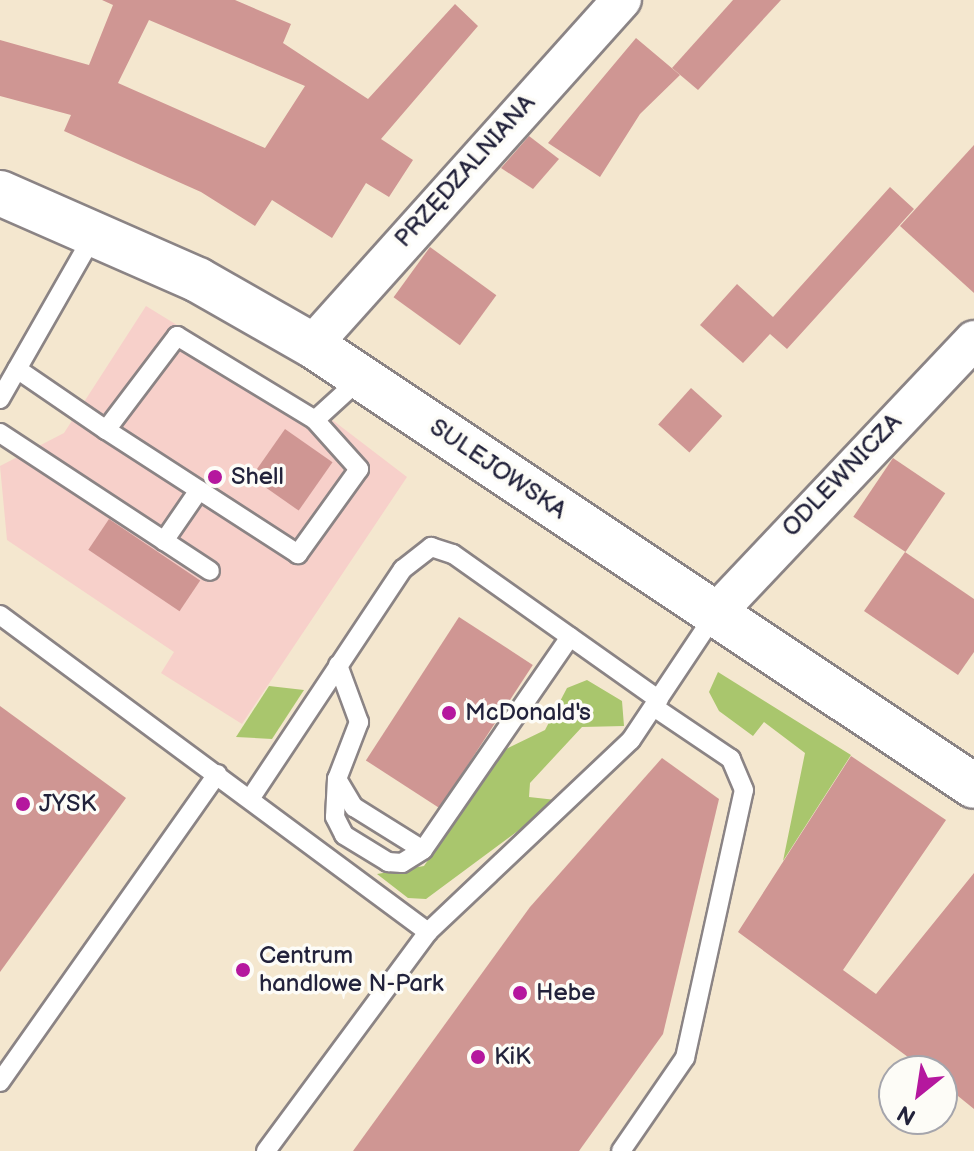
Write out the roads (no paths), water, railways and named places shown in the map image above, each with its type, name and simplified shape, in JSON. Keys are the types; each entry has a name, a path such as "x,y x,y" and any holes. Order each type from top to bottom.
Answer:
{"main road":[{"name":"SULEJOWSKA","path":"0,193 95,233 312,345 974,786"}],"street":[{"name":"PRZĘDZALNIANA","path":"312,345 622,0"},
{"name":"ODLEWNICZA","path":"715,614 974,340"}],"lane":[{"path":"0,399 95,233"},
{"path":"17,369 106,430 298,554 359,469 315,420 177,336 106,430"},
{"path":"315,420 361,378"},
{"path":"0,433 210,571"},
{"path":"164,541 199,490"},
{"path":"250,799 403,569 431,547 453,554 570,637 731,759 744,790 685,1058 621,1151"},
{"path":"266,1151 428,932 610,762 657,703 715,614"},
{"path":"0,615 428,932"},
{"path":"338,665 359,722 337,779 335,817 344,835 388,862 402,863 423,850 570,637"},
{"path":"0,1082 217,774"},
{"path":"337,779 354,807 423,850"}],"place":[{"name":"Shell","path":"215,477"},
{"name":"McDonald's","path":"449,713"},
{"name":"JYSK","path":"23,804"},
{"name":"Centrum handlowe N-Park","path":"243,970"},
{"name":"Hebe","path":"520,993"},
{"name":"KiK","path":"478,1057"}]}
